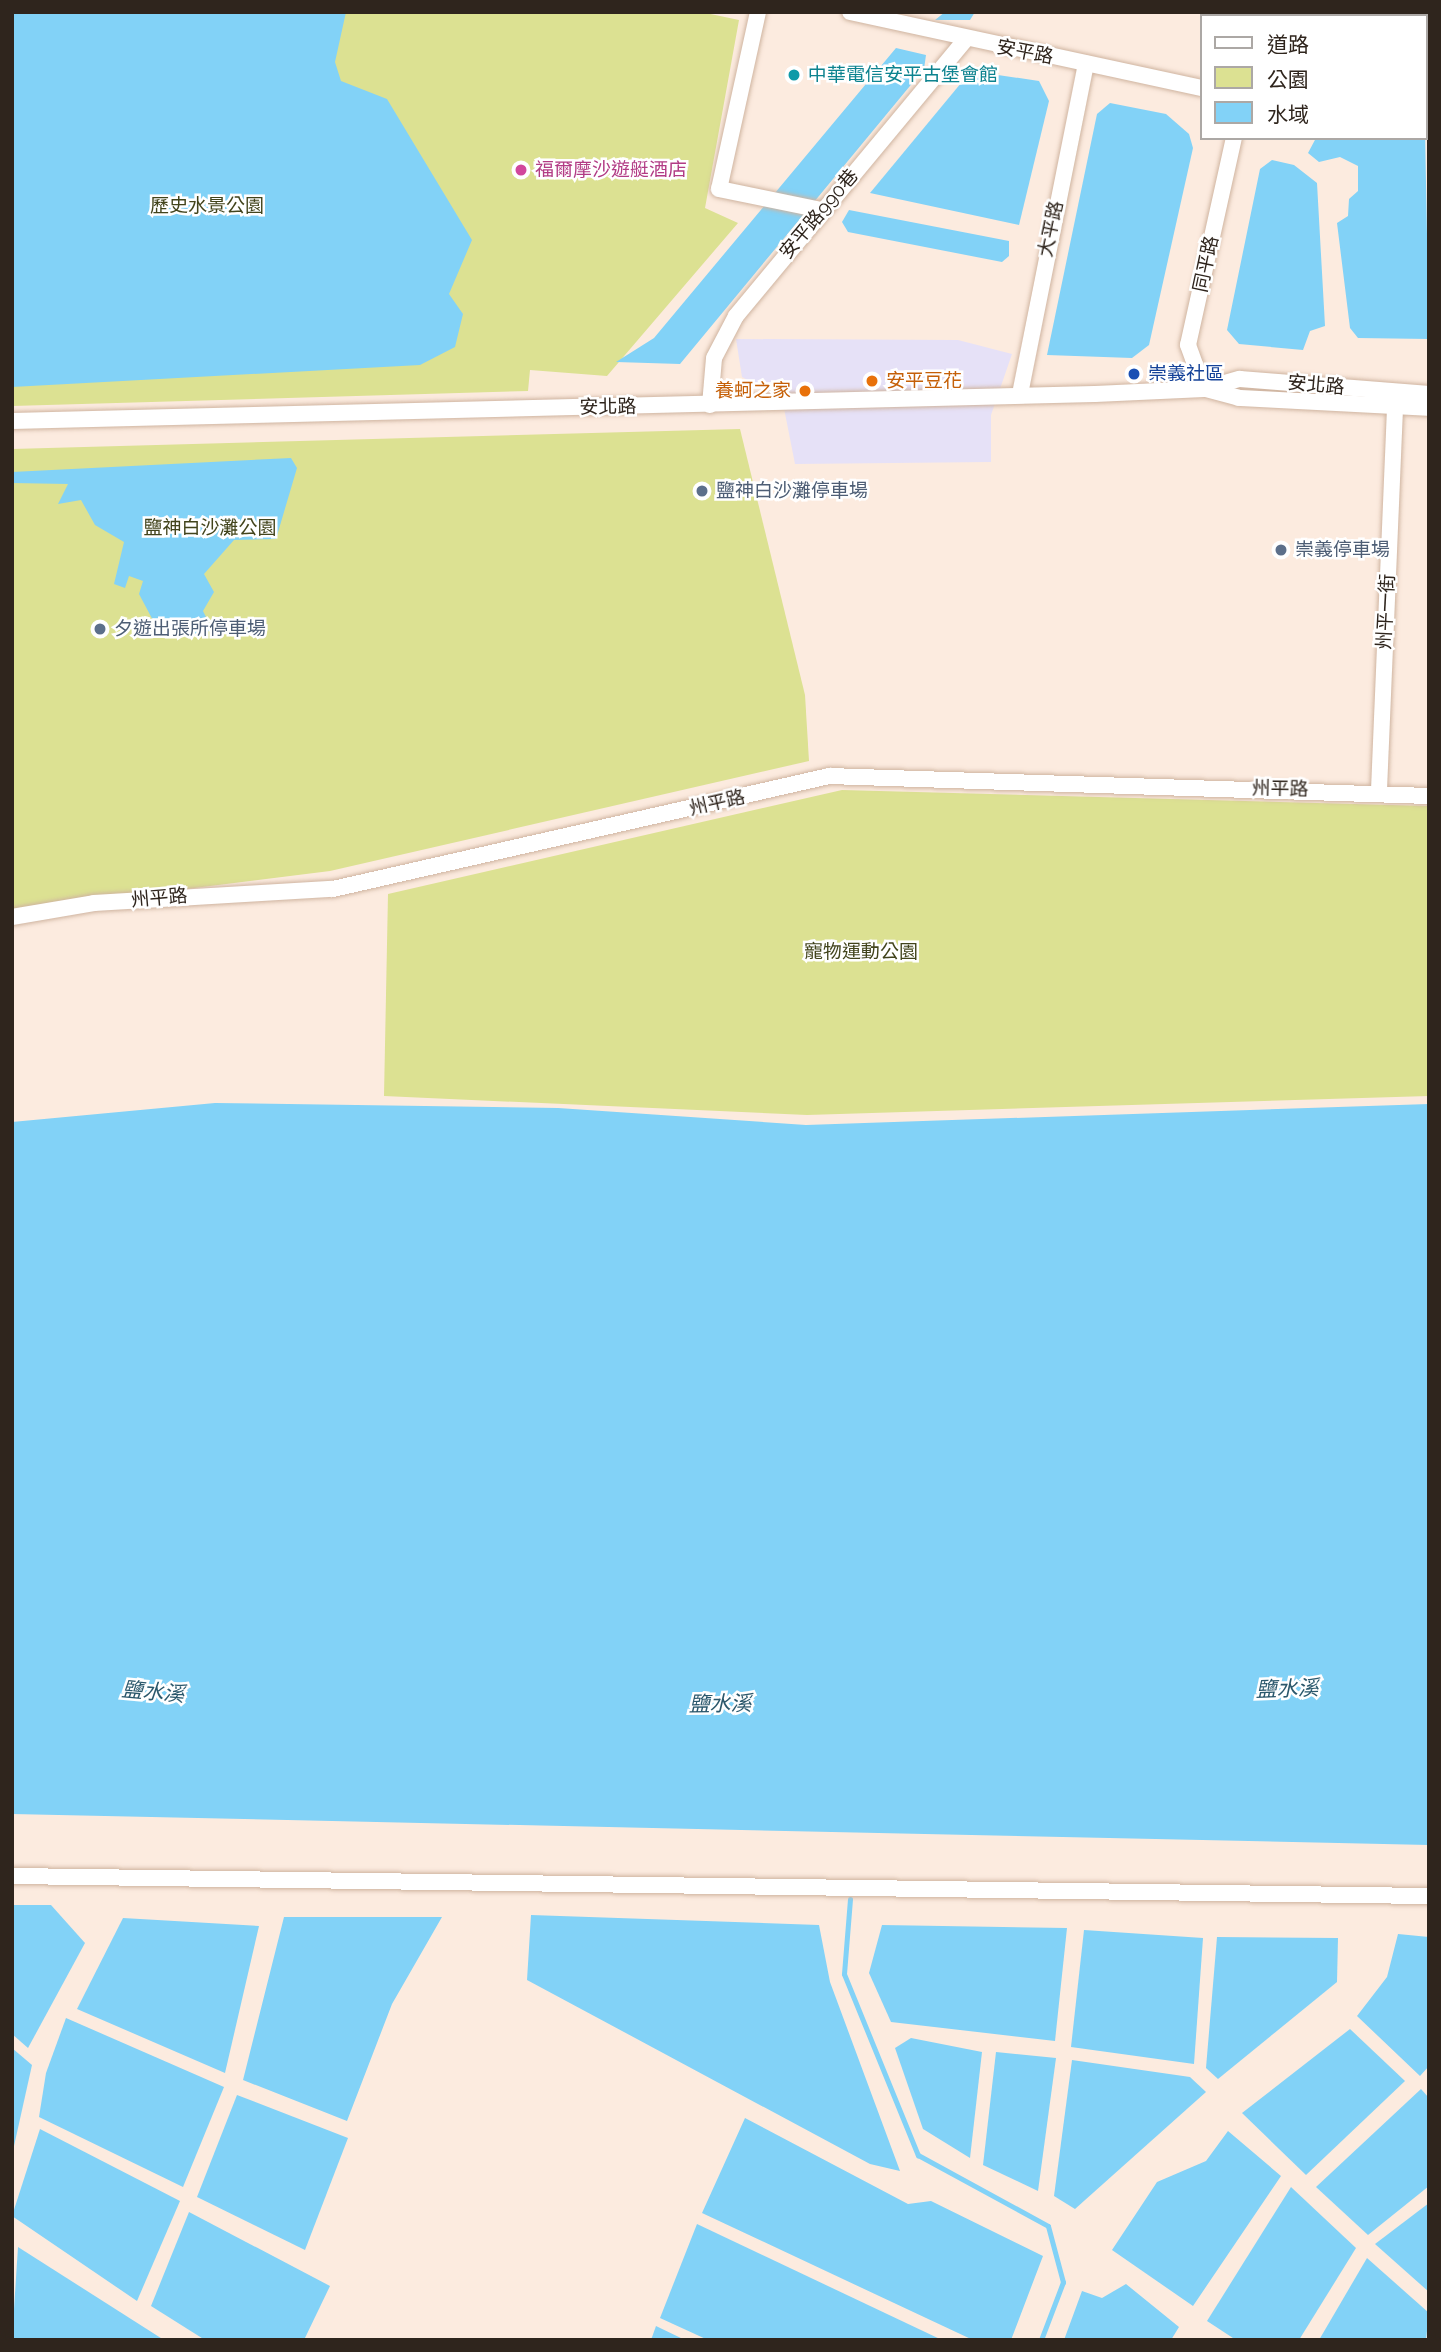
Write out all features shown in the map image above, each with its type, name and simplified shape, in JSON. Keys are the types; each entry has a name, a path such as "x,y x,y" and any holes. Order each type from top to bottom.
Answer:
{"street":[{"path":"758,12 719,189 821,210"},
{"name":"安平路","path":"850,12 965,40 1200,88"},
{"name":"安平路990巷","path":"710,405 710,373 721,340 821,210 965,40"},
{"name":"大平路","path":"1020,394 1086,64"},
{"name":"同平路","path":"1204,388 1188,345 1234,140"},
{"name":"安北路","path":"12,421 710,405 1204,388 1240,398 1396,400 1429,394"},
{"name":"安北路","path":"1396,400 1429,408"},
{"name":"州平一街","path":"1378,790 1396,400"},
{"name":"州平路","path":"12,917 94,903 333,889 829,776 1378,790 1429,796"},
{"path":"12,1876 1429,1896"}],"shaded area":[{"path":"736,339 958,340 1012,354 991,415 991,462 795,464 780,388 764,389 742,377"}],"green space":[{"name":"歷史水景公園","path":"12,12 701,12 739,20 705,208 738,223 607,376 530,370 528,391 12,406"},
{"name":"鹽神白沙灘公園","path":"740,429 805,695 809,761 330,871 12,911 12,449"},
{"name":"寵物運動公園","path":"842,790 1429,806 1429,1096 807,1115 384,1096 388,894"}],"water":[{"name":"歷史水景公園","path":"12,12 346,12 335,62 341,81 387,99 472,240 449,294 463,314 455,347 420,365 12,387"},
{"path":"945,12 975,12 970,20 935,20"},
{"path":"1276,12 1360,12 1318,14"},
{"path":"896,48 926,55 924,69 680,364 616,362 654,338"},
{"path":"971,71 1039,81 1049,101 1019,225 870,193"},
{"path":"1110,103 1166,114 1189,134 1193,148 1149,345 1132,358 1047,355 1097,114"},
{"path":"1315,140 1425,140 1429,339 1358,338 1350,328 1337,223 1348,216 1349,199 1358,191 1358,166 1340,157 1319,162 1308,153"},
{"path":"1272,160 1294,165 1317,183 1325,326 1310,331 1303,350 1239,344 1227,330 1260,169"},
{"path":"849,210 1009,241 1009,256 1002,262 848,232 842,222"},
{"path":"291,458 297,468 276,539 234,540 204,574 214,592 203,611 212,629 202,635 156,626 139,594 143,581 129,576 125,588 114,584 124,542 95,525 81,500 58,504 68,484 12,483 12,472"},
{"name":"鹽水溪","path":"215,1103 558,1108 806,1125 1429,1104 1429,1845 12,1814 12,1122"},
{"path":"12,1905 51,1905 85,1943 28,2048 12,2034"},
{"path":"531,1915 819,1925 830,1982 900,2171 870,2164 527,1980"},
{"path":"284,1917 442,1917 392,2004 347,2121 243,2080"},
{"path":"123,1918 259,1926 225,2073 77,2009"},
{"path":"882,1925 1067,1928 1055,2041 891,2022 869,1973"},
{"path":"1084,1930 1203,1938 1194,2064 1071,2047"},
{"path":"1398,1934 1429,1937 1429,2066 1420,2076 1357,2016 1387,1977"},
{"path":"1217,1937 1338,1938 1337,1982 1218,2079 1206,2068"},
{"path":"66,2018 224,2087 183,2187 39,2117 46,2073"},
{"path":"1350,2029 1405,2081 1306,2175 1242,2113"},
{"path":"911,2038 982,2052 970,2158 923,2129 895,2048"},
{"path":"12,2048 32,2065 12,2155"},
{"path":"996,2052 1056,2058 1038,2191 983,2165"},
{"path":"1072,2060 1190,2077 1206,2092 1075,2209 1054,2196"},
{"path":"1421,2089 1429,2098 1429,2186 1368,2235 1316,2187"},
{"path":"237,2095 348,2138 305,2250 197,2197"},
{"path":"745,2118 908,2204 931,2201 1043,2256 1011,2340 973,2340 702,2213"},
{"path":"40,2129 180,2201 137,2301 12,2216"},
{"path":"1228,2131 1281,2176 1193,2306 1112,2250 1157,2182 1206,2161"},
{"path":"1291,2187 1356,2248 1299,2340 1236,2340 1207,2321"},
{"path":"1429,2203 1429,2292 1375,2244"},
{"path":"189,2212 330,2286 304,2340 205,2340 151,2306"},
{"path":"697,2224 942,2340 708,2340 660,2318"},
{"path":"18,2247 164,2340 12,2340"},
{"path":"1367,2258 1429,2313 1426,2340 1319,2340"},
{"path":"1126,2284 1179,2327 1171,2340 1064,2340 1082,2291 1102,2298"},
{"path":"656,2326 685,2340 651,2340"}],"waterway":[{"path":"850,1899 844,1974 918,2155 1048,2226 1063,2282 1041,2340"}],"place":[{"name":"中華電信安平古堡會館","path":"794,75"},
{"name":"福爾摩沙遊艇酒店","path":"521,170"},
{"name":"崇義社區","path":"1134,374"},
{"name":"安平豆花","path":"872,381"},
{"name":"養蚵之家","path":"805,391"},
{"name":"鹽神白沙灘停車場","path":"702,491"},
{"name":"崇義停車場","path":"1281,550"},
{"name":"夕遊出張所停車場","path":"100,629"}]}
